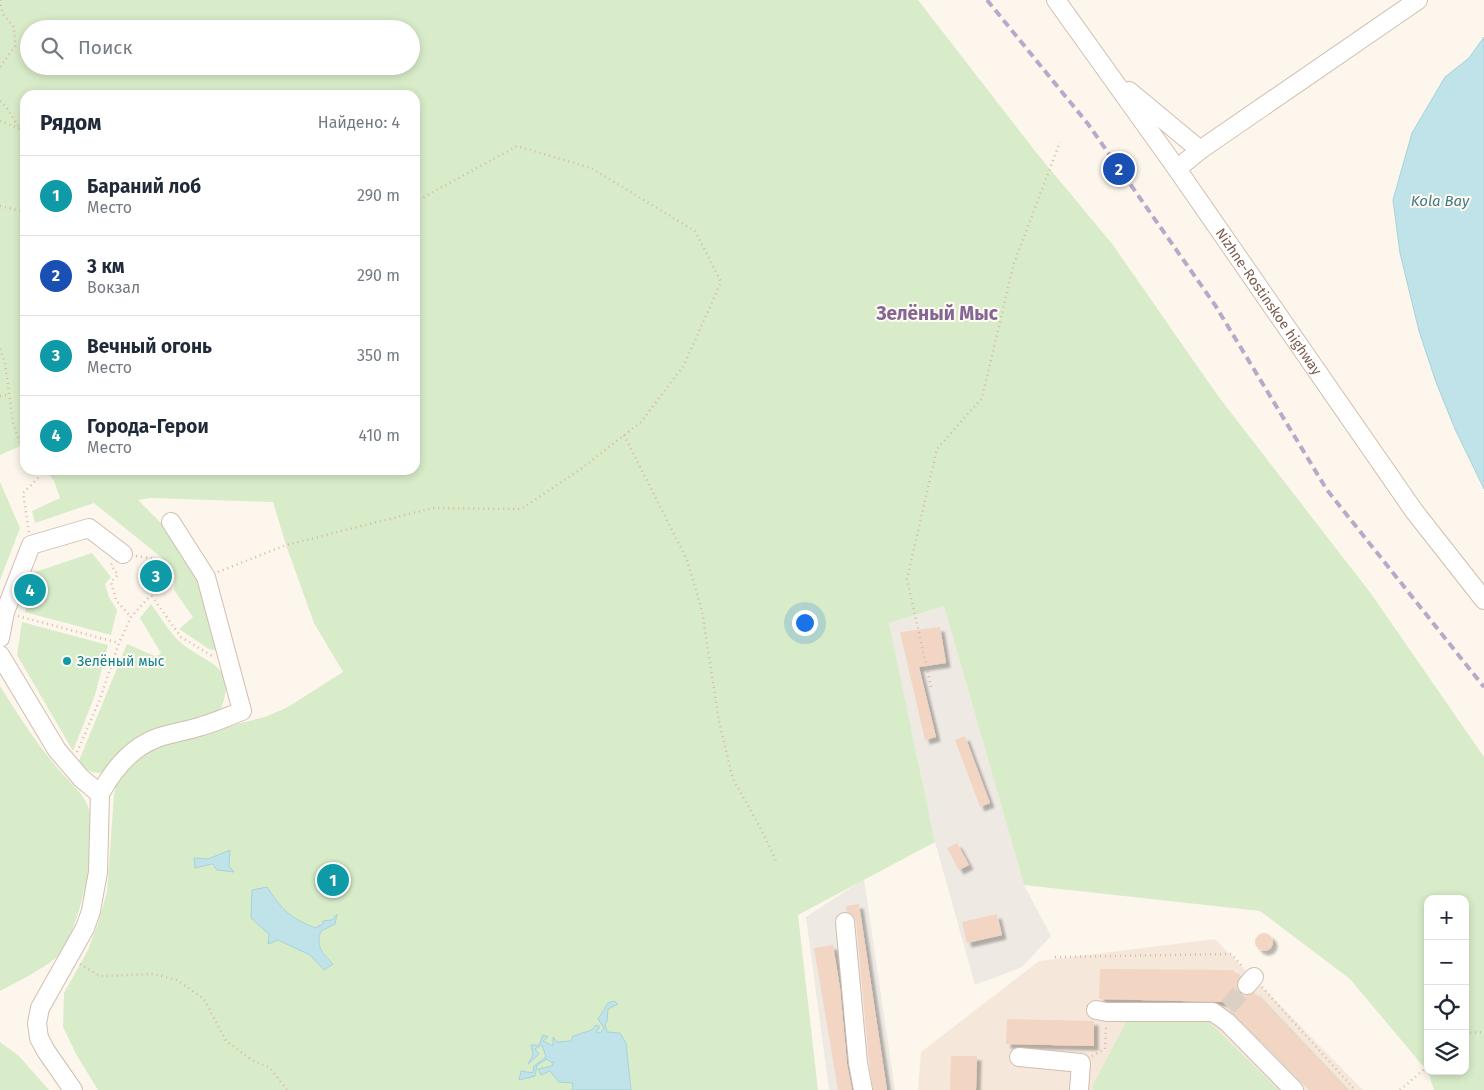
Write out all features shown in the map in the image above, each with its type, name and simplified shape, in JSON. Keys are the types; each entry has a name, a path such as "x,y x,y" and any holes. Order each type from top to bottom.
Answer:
{"street":[{"name":"Nizhne-Rostinskoe highway","path":"1056,0 1177,169 1414,511 1484,600"},
{"path":"1177,169 1200,150 1418,0"},
{"path":"1110,74 1200,150"},
{"path":"73,1090 46,1051 40,1038 37,1023 40,1008 85,928 91,911 98,872 100,794 120,763 141,746 157,738 204,726 242,711 206,577 171,522"},
{"path":"1,626 31,545 89,528 123,554"},
{"path":"0,654 57,750 70,768 100,794"},
{"path":"845,922 858,1063 863,1090"},
{"path":"1101,1011 1224,1012 1294,1090"},
{"path":"1019,1057 1081,1063 1079,1090"}],"path":[{"path":"0,0 3,14 14,27 15,46 0,67"},
{"path":"0,101 8,107 20,128"},
{"path":"0,121 20,130"},
{"path":"931,687 907,579 937,449 982,398 1014,262 1060,142"},
{"path":"206,577 286,545 433,508 521,508 581,469 641,422 684,365 721,282 695,231 591,168 517,146 420,199"},
{"path":"0,206 20,211"},
{"path":"0,349 5,363 13,423 20,442"},
{"path":"0,396 9,395"},
{"path":"624,435 687,560 702,611 719,721 733,779 761,829 776,861"},
{"path":"31,545 23,493 39,477 38,475"},
{"path":"70,768 100,698 119,643 131,617 170,576 155,559 123,554"},
{"path":"116,572 118,575 111,582 116,600 131,617"},
{"path":"151,595 181,637 230,666"},
{"path":"24,617 119,643"},
{"path":"1055,957 1231,954 1250,981 1355,1090"},
{"path":"76,962 100,976 154,974 177,980 204,998 226,1041 252,1060 270,1068 286,1090"},
{"path":"1081,1063 1105,1049 1101,1011"},
{"path":"1469,1033 1484,1032"},
{"path":"1400,1090 1424,1069"}],"shaded area":[{"path":"944,606 1024,885 1051,936 1022,967 975,985 935,842 889,623"},
{"path":"864,879 895,1090 829,1090 806,917"},
{"path":"1215,939 1363,1090 918,1090 921,1052 1039,961"}],"green space":[{"path":"0,0 918,0 1035,151 1113,245 1218,396 1372,595 1484,757 1484,1090 1434,1090 1429,1075 1469,1075 1469,895 1424,895 1424,1067 1350,979 1260,911 1024,885 944,606 889,623 935,842 798,915 818,1090 631,1090 626,1043 607,1032 605,1024 607,1021 608,1003 604,1028 600,1033 592,1030 573,1036 571,1041 557,1042 553,1038 553,1046 543,1041 543,1035 539,1045 532,1045 534,1055 529,1062 539,1054 535,1049 542,1045 547,1057 534,1066 535,1076 537,1065 547,1059 555,1058 552,1066 538,1070 550,1071 573,1083 572,1090 98,1090 76,1054 63,1027 64,993 88,950 107,892 114,794 118,777 150,746 265,717 288,707 343,672 314,623 273,502 150,498 138,500 165,527 198,581 219,651 209,649 179,629 193,617 174,590 175,576 162,558 94,503 35,523 32,511 60,498 54,481 50,475 420,475 420,90 20,90 20,446 0,455","holes":["194,858 208,859 233,872","267,887 287,912 315,928 332,920 336,915 334,924 321,931 319,937 321,949 333,964 324,970 310,955 277,940 268,943"]},
{"path":"0,482 20,528 0,580"},
{"path":"92,553 111,577 105,584 109,597 117,610 111,635 25,612 35,572"},
{"path":"151,604 168,629 179,641 217,667 223,674 226,683 225,695 220,711 106,772 91,772 78,763 127,644 155,656 161,653 140,618"},
{"path":"22,622 108,645 95,695 73,751 17,655"},
{"path":"0,686 43,750 83,797 89,809 93,832 87,879 77,917 64,948 56,958 29,976 0,991"},
{"path":"1127,1020 1208,1021 1279,1090 1094,1090 1092,1087"},
{"path":"0,1042 19,1056 49,1090 0,1090"}],"water":[{"name":"Kola Bay","path":"1484,37 1484,489 1455,429 1436,382 1419,331 1400,253 1393,200 1412,133 1445,77 1469,58"},
{"path":"230,850 229,866 234,872 217,870 212,864 195,868 194,858 208,859"},
{"path":"267,887 287,912 315,928 323,924 323,921 332,920 337,914 335,924 321,931 319,936 323,953 333,964 324,970 310,955 278,940 268,944 269,934 251,918 252,890"},
{"path":"614,1001 618,1004 608,1009 607,1022 605,1024 607,1032 620,1033 626,1043 631,1090 572,1090 573,1083 559,1082 550,1071 541,1075 538,1069 552,1066 554,1061 552,1063 547,1059 537,1065 535,1076 519,1080 521,1071 533,1073 534,1066 546,1057 542,1045 535,1049 539,1054 528,1064 533,1055 531,1045 539,1045 543,1035 548,1037 543,1041 553,1046 553,1037 557,1042 571,1041 573,1036 592,1030 596,1025 600,1027 596,1032 600,1033 604,1028 598,1019 608,1003"}],"building":[{"path":"940,627 946,663 919,667 936,737 925,740 900,632"},
{"path":"965,736 990,803 980,807 955,740"},
{"path":"957,843 969,865 959,870 947,848"},
{"path":"859,904 887,1090 873,1090 856,921 847,912 846,906"},
{"path":"997,914 1002,935 967,943 962,922"},
{"path":"1264,933 1270,936 1273,942 1270,948 1264,951 1258,948 1255,942 1258,936"},
{"path":"833,945 840,988 847,1064 852,1090 838,1090 814,948"},
{"path":"1100,969 1233,970 1240,977 1237,983 1240,993 1245,995 1254,992 1347,1090 1311,1090 1223,1002 1099,999"},
{"path":"1007,1019 1094,1021 1094,1046 1006,1044"},
{"path":"951,1056 977,1056 976,1090 950,1090"}],"tunnel":[{"path":"1228,1007 1247,985"}],"railway":[{"path":"987,0 1088,124 1215,305 1327,490 1484,687"}],"place":[{"name":"3 км","path":"1119,169"},
{"name":"Вечный огонь","path":"156,576"},
{"name":"Города-Герои","path":"30,590"},
{"name":"Зелёный мыс","path":"67,661"},
{"name":"Бараний лоб","path":"333,880"}],"district":[{"name":"Зелёный Мыс","path":"937,313"}]}
